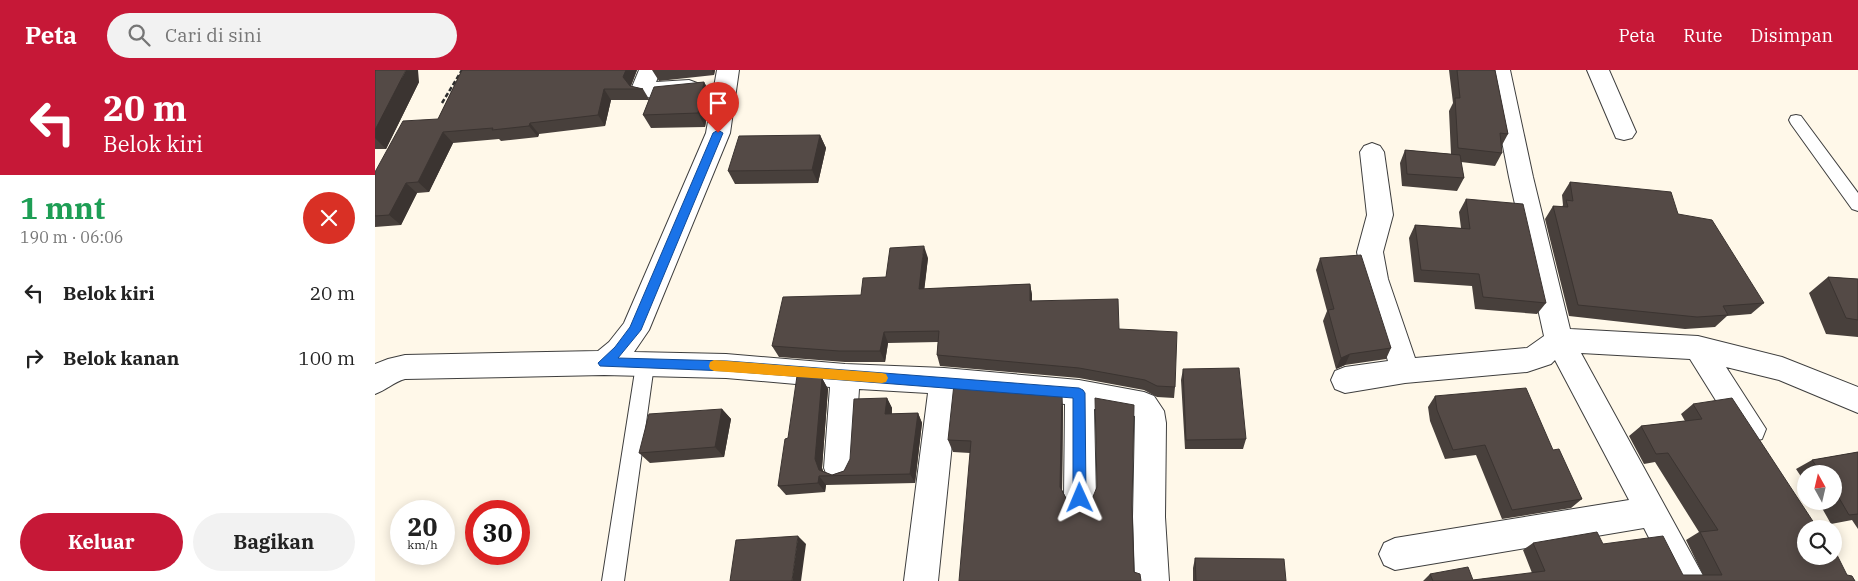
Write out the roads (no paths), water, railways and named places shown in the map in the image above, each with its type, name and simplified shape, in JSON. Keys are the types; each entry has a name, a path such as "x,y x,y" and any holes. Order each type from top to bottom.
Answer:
{"street":[{"path":"604,363 619,350 635,330 718,133 727,77 655,91 645,90 643,87 650,70"},
{"path":"1499,70 1521,176 1559,340 1689,581"},
{"path":"1598,70 1624,132"},
{"path":"1372,152 1380,215 1371,239 1370,252 1375,279 1405,371"},
{"path":"1345,380 1405,371 1527,360 1541,355 1559,340 1698,348 1781,369 1858,400"},
{"path":"1698,348 1768,455"},
{"path":"375,381 387,371 405,367 604,363 727,366 845,376 944,381 1079,393 1140,404 1149,410 1151,423 1149,517 1152,581"},
{"path":"839,468 845,376"},
{"path":"921,581 944,381"},
{"path":"1079,393 1080,498"},
{"path":"1395,554 1651,512"}],"lane":[{"path":"1796,120 1858,205"},
{"path":"613,581 645,365"}]}
